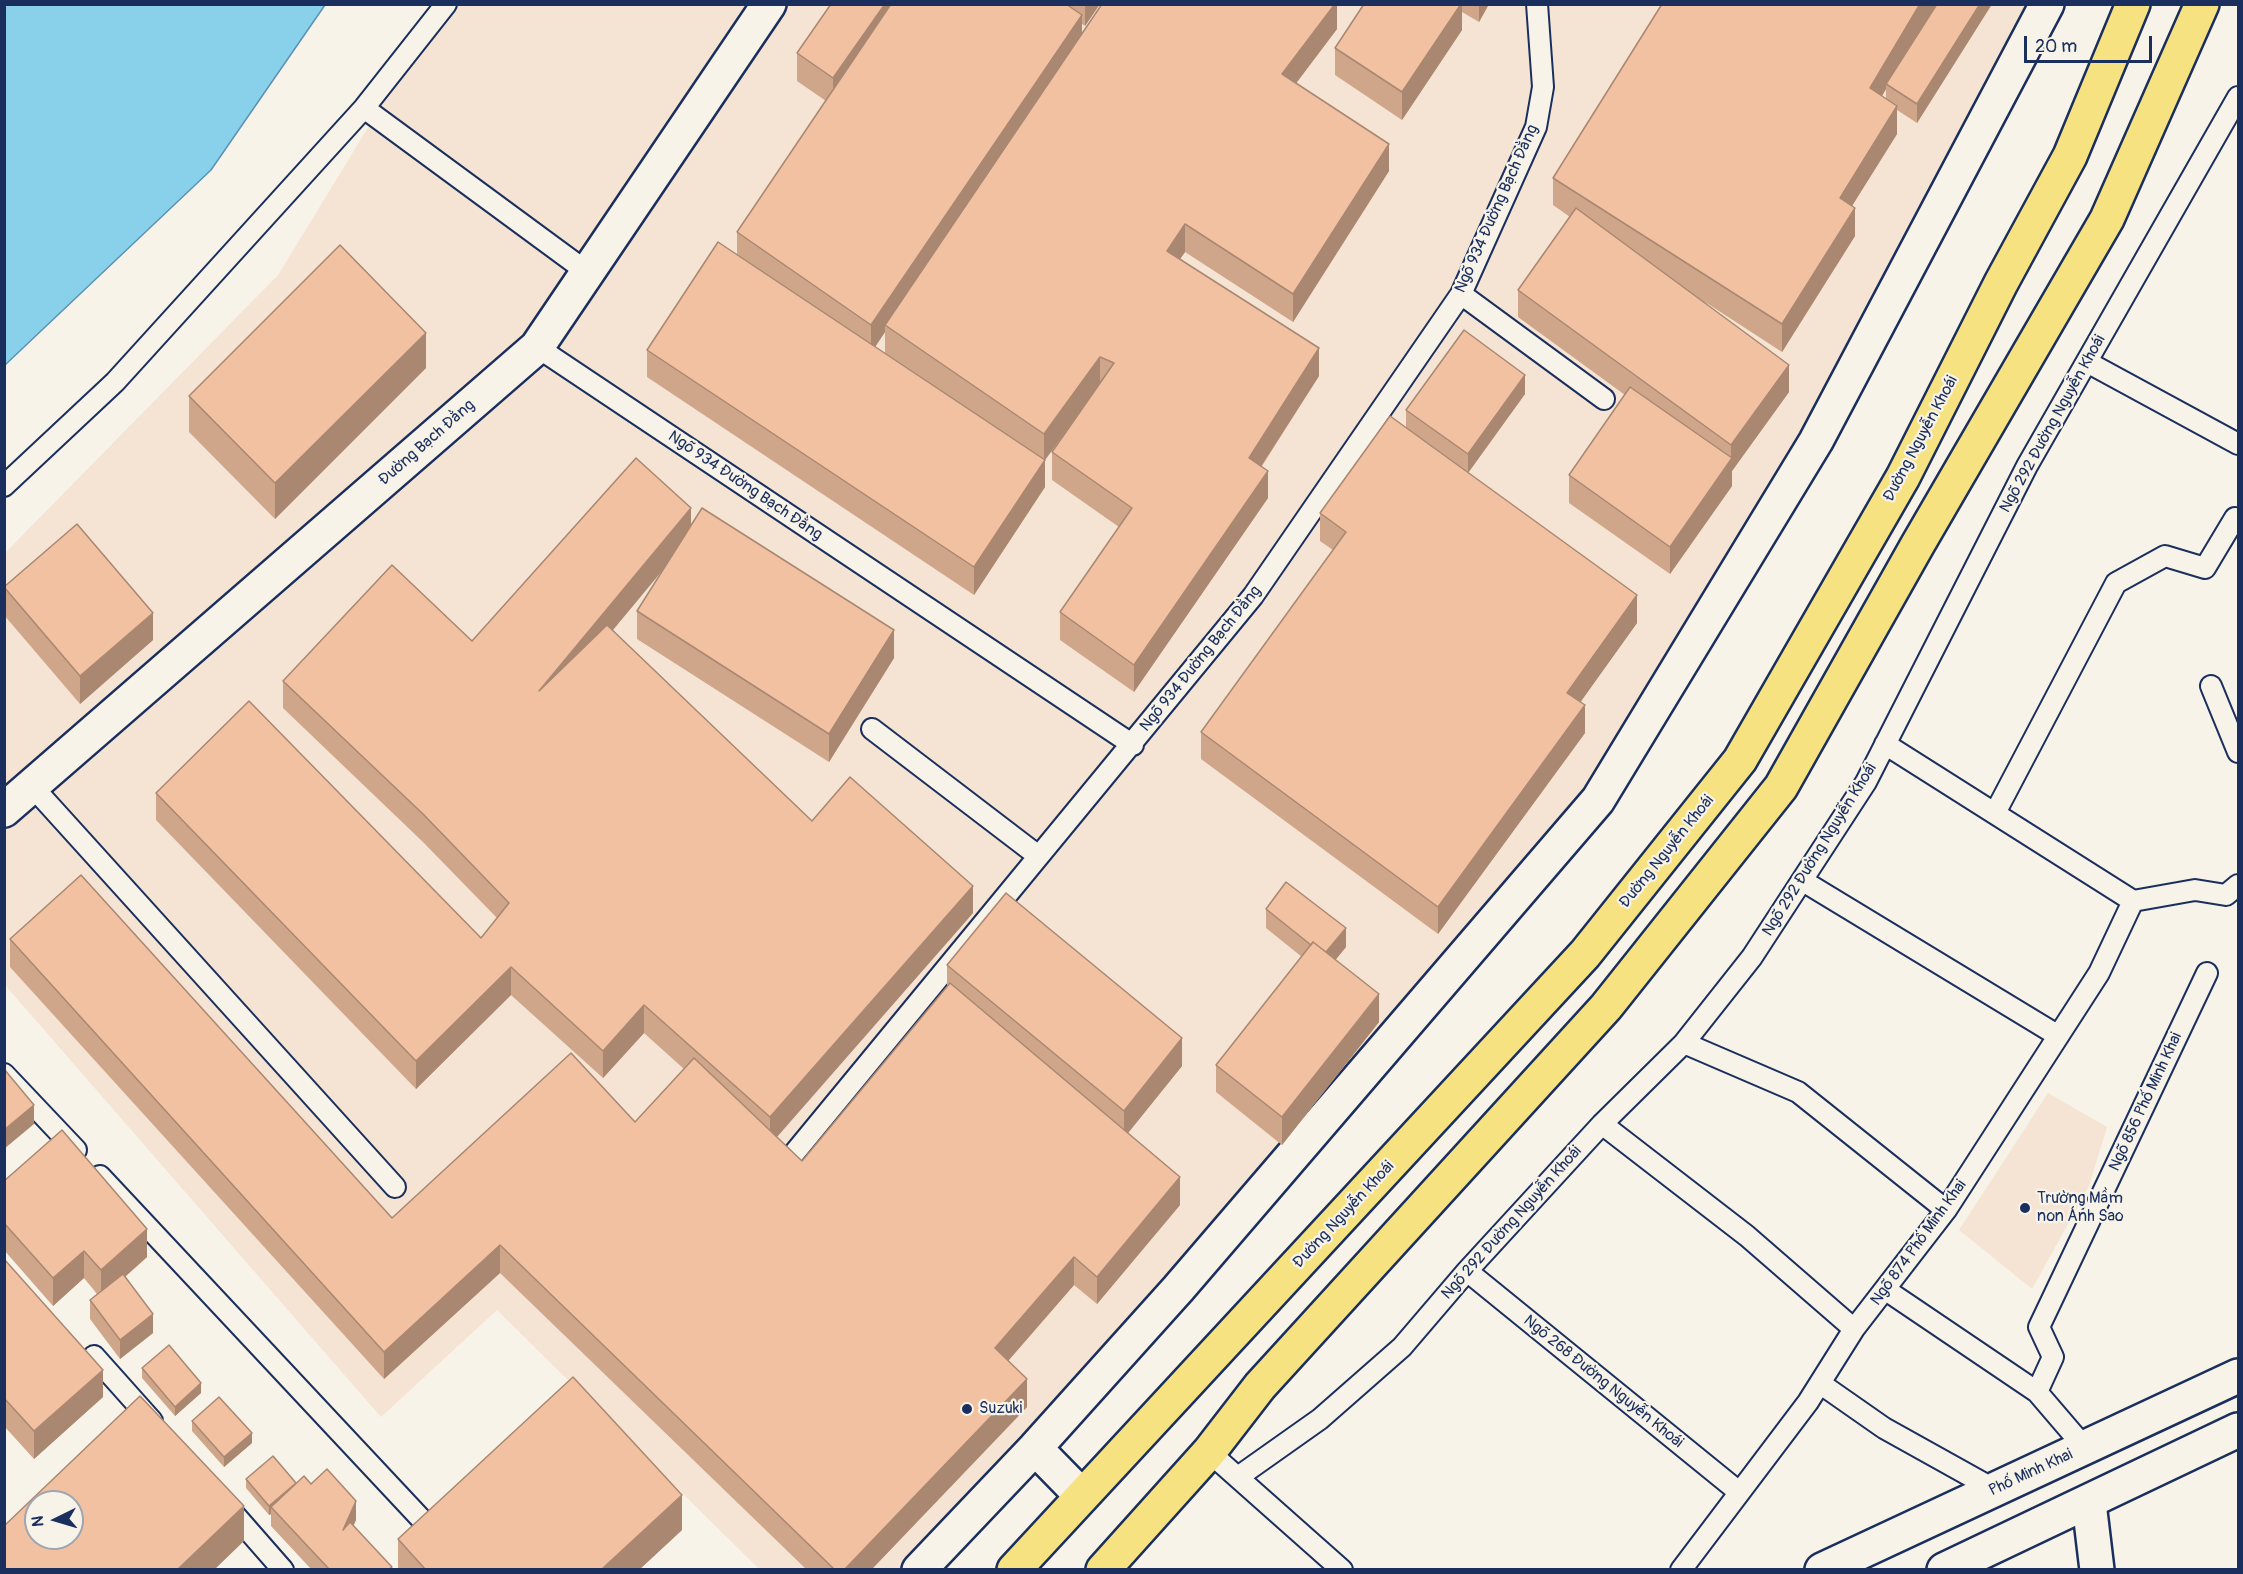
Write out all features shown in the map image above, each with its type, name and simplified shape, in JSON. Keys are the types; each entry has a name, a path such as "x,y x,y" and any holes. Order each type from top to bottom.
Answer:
{"main road":[{"name":"Đường Nguyễn Khoái","path":"1014,1569 1585,954 1740,760 1903,477 2001,283 2070,156 2133,4"},
{"path":"1103,1569 1209,1452 1260,1386 1606,1006 1781,787 1918,544 2107,219 2202,4"}],"street":[{"name":"Đường Bạch Đằng","path":"4,810 537,347 769,4"},
{"path":"920,1569 1035,1448 1178,1289 1598,800 1816,441 2047,4"},
{"name":"Phố Minh Khai","path":"1822,1569 2238,1376"},
{"path":"1944,1569 2089,1503 2238,1430"},
{"path":"1035,1448 1081,1495"},
{"path":"2089,1503 2097,1569"}],"lane":[{"path":"4,486 115,382 364,108 446,4"},
{"name":"Ngõ 934 Đường Bạch Đằng","path":"537,347 1133,745 1253,596 1461,294 1536,127 1543,87 1538,4"},
{"name":"Ngõ 292 Đường Nguyễn Khoái","path":"1238,1477 1320,1419 1402,1347 1467,1271 1602,1124 1684,1044 1752,957 1866,782 2027,466 2238,97"},
{"path":"364,108 587,272"},
{"path":"1461,294 1604,399"},
{"path":"2087,362 2238,444"},
{"path":"1995,813 2116,583 2165,556 2205,568 2235,518"},
{"path":"2211,686 2238,752"},
{"path":"872,729 1037,855"},
{"path":"1885,744 2133,901 2195,890 2226,895 2238,885"},
{"path":"782,1167 1037,855 1133,745"},
{"path":"32,786 395,1187"},
{"path":"1803,881 2057,1035"},
{"name":"Ngõ 874 Phố Minh Khai","path":"1681,1569 1821,1384 1854,1329 1946,1210 2099,973 2133,901"},
{"name":"Ngõ 856 Phố Minh Khai","path":"2037,1392 2053,1357 2039,1327 2207,973"},
{"path":"1684,1044 1798,1092 1946,1210"},
{"path":"4,1074 439,1538"},
{"path":"1602,1124 1747,1236 1854,1329"},
{"name":"Ngõ 268 Đường Nguyễn Khoái","path":"1467,1271 1739,1492"},
{"path":"1886,1290 2037,1392 2085,1448"},
{"path":"94,1356 165,1436"},
{"path":"1821,1384 1884,1428 1981,1482 1991,1491"},
{"path":"1209,1452 1342,1569"},
{"path":"212,1489 284,1569"}],"shaded area":[{"path":"443,5 2057,5 1598,800 915,1569 759,1569 497,1310 381,1417 5,985 4,554 278,275"},
{"name":"Trường Mầm non Ánh Sao","path":"2048,1093 2107,1127 2089,1186 2032,1289 1959,1230"}],"water":[{"path":"5,4 325,5 211,170 5,365"}],"building":[{"path":"831,4 885,4 833,78 797,53"},
{"path":"891,4 1066,4 1082,15 871,325 737,232"},
{"path":"1102,4 1335,4 1282,74 1389,144 1293,294 1185,224 1167,251 1319,348 1249,458 1268,471 1134,665 1060,612 1132,508 1052,452 1114,363 1100,357 1044,434 885,325"},
{"path":"1364,4 1461,4 1402,92 1335,48"},
{"path":"1662,4 1920,4 1870,88 1897,106 1840,198 1855,208 1782,324 1553,178"},
{"path":"1937,4 1980,4 1917,104 1886,84"},
{"path":"1576,208 1789,365 1731,445 1518,290"},
{"path":"718,242 1045,460 974,567 647,350"},
{"path":"340,245 426,333 275,483 189,396"},
{"path":"1464,330 1525,375 1468,454 1406,410"},
{"path":"1630,387 1732,458 1670,547 1569,475"},
{"path":"1390,416 1637,595 1567,693 1585,705 1438,907 1201,732 1346,532 1320,513"},
{"path":"636,458 691,508 539,691 607,625 812,821 850,777 973,886 770,1117 644,1005 603,1051 511,967 416,1061 156,793 249,701 481,938 509,903 423,814 283,681 392,565 472,641"},
{"path":"702,508 894,630 829,734 637,611"},
{"path":"77,524 153,613 80,676 4,587"},
{"path":"81,875 392,1218 571,1053 635,1122 694,1058 802,1161 950,983 1180,1177 1097,1277 1074,1257 995,1348 1027,1379 845,1569 834,1569 500,1245 384,1352 10,939"},
{"path":"1286,882 1346,928 1326,952 1313,942 1311,945 1266,909"},
{"path":"1006,893 1182,1038 1124,1111 947,965"},
{"path":"1313,942 1379,994 1282,1117 1216,1065"},
{"path":"4,1069 34,1105 4,1130"},
{"path":"62,1130 147,1229 101,1270 84,1251 53,1278 4,1223 4,1181"},
{"path":"4,1259 103,1370 34,1431 4,1398"},
{"path":"123,1274 153,1314 120,1340 90,1300"},
{"path":"169,1345 201,1383 175,1407 142,1368"},
{"path":"573,1377 682,1495 602,1569 425,1569 398,1539"},
{"path":"140,1396 244,1506 178,1569 4,1569 4,1526 24,1507 24,1550 84,1550 84,1490 42,1490"},
{"path":"219,1397 252,1433 224,1457 192,1421"},
{"path":"273,1456 296,1483 269,1506 246,1479"},
{"path":"327,1469 356,1501 343,1530 350,1522 392,1567 389,1569 329,1569 271,1507 304,1476 311,1484"}],"place":[{"name":"Trường Mầm non Ánh Sao","path":"2025,1208"},
{"name":"Suzuki","path":"967,1409"}]}
